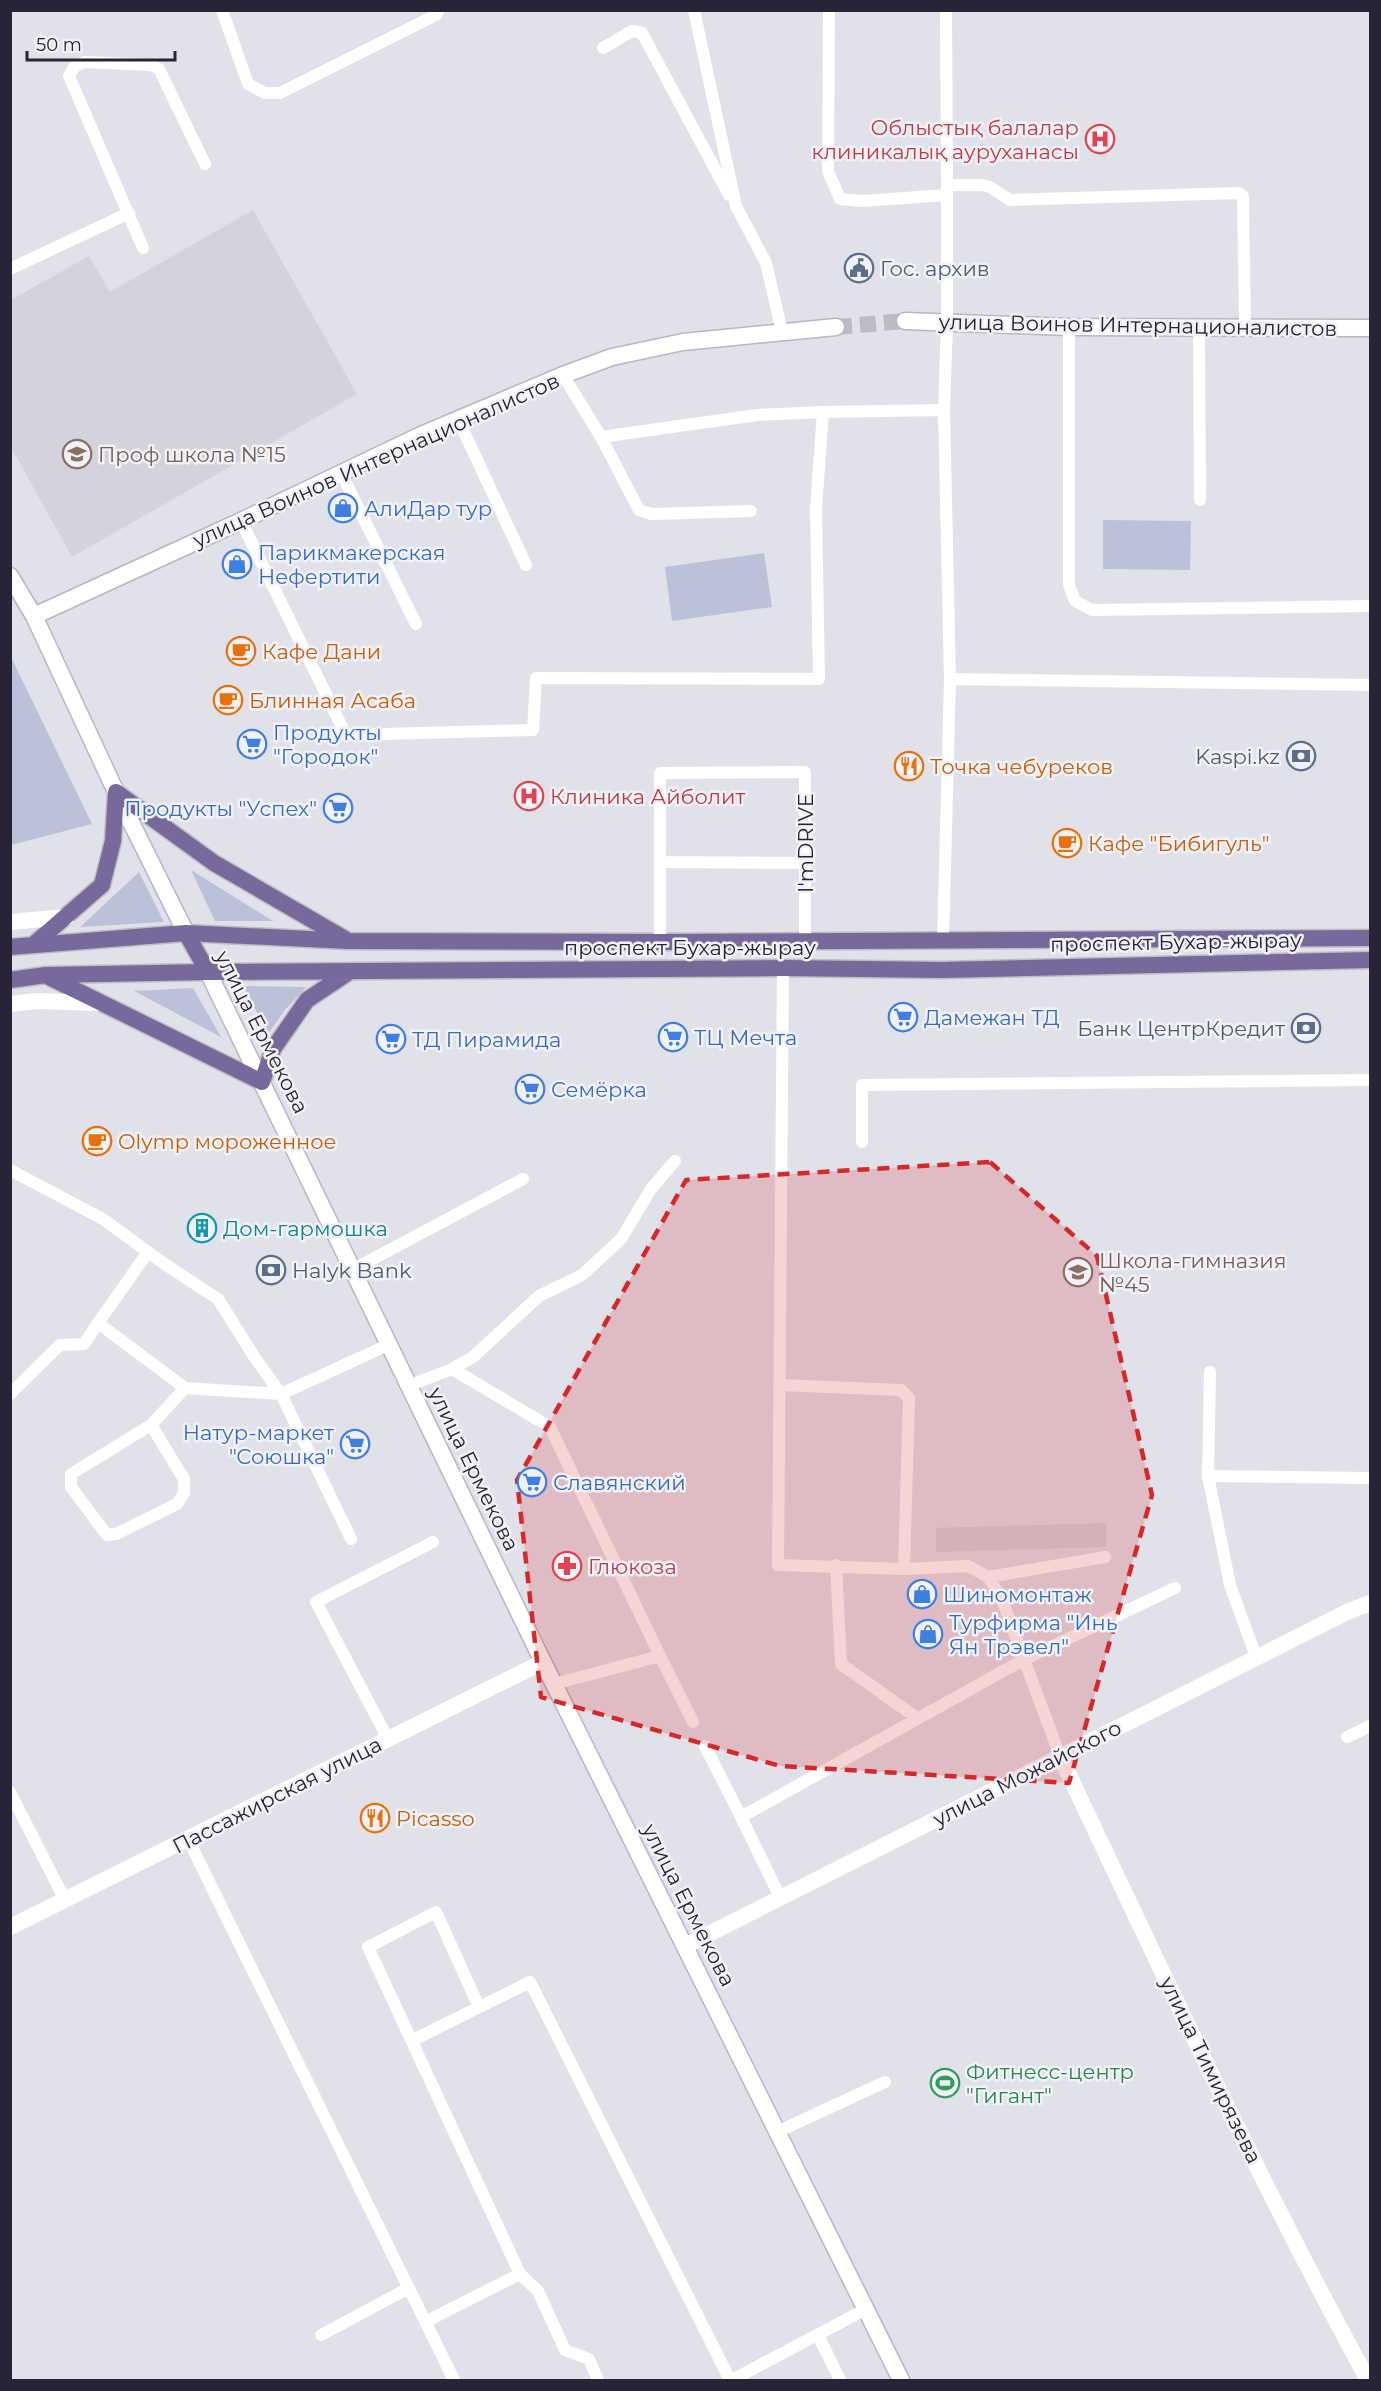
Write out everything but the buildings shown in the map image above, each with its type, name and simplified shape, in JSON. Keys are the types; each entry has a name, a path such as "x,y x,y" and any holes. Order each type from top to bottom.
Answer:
{"main road":[{"name":"улица Воинов Интернационалистов","path":"905,321 1069,327 1371,328"},
{"name":"улица Воинов Интернационалистов","path":"34,616 458,419 612,357 683,342 836,327"},
{"name":"улица Ермекова","path":"10,576 34,616 116,792 262,1082 543,1662 901,2380"},
{"path":"10,939 33,945 102,885 113,841 116,792"},
{"path":"116,792 214,863 348,941"},
{"path":"10,922 67,917"},
{"name":"проспект Бухар-жырау","path":"10,946 186,933 348,941 943,942 1371,938"},
{"path":"942,969 943,942"},
{"name":"проспект Бухар-жырау","path":"10,980 46,975 208,972 942,969 1371,960"},
{"path":"10,990 46,975 262,1082 273,1049 307,1000 350,972"},
{"path":"10,1004 37,1001 101,1004"},
{"name":"улица Можайского","path":"685,1946 1347,1612 1371,1604"},
{"name":"Пассажирская улица","path":"10,1927 543,1662"},
{"name":"улица Тимирязева","path":"1060,1756 1196,2043 1334,2320 1368,2380"}],"lane":[{"path":"222,10 248,84 265,93 280,93 436,15 439,10"},
{"path":"694,10 736,207"},
{"path":"829,10 828,171 840,199 862,201 982,185 990,187 1010,200 1239,193 1243,196 1245,327"},
{"path":"943,942 950,679 944,410 947,323 946,10"},
{"path":"603,48 632,31 642,33 766,263 782,332"},
{"path":"143,248 69,76 74,67 84,62 151,64 159,69 205,164"},
{"path":"10,269 129,213"},
{"path":"1069,327 1069,585 1075,601 1092,610 1371,606"},
{"path":"1199,327 1200,500"},
{"path":"563,375 601,437 639,510 651,514 751,511"},
{"path":"601,437 757,415 944,410"},
{"path":"241,521 346,735 533,730 536,678 819,679 816,509 823,412"},
{"path":"458,419 526,565"},
{"path":"341,473 416,624"},
{"path":"950,679 1371,685"},
{"name":"I'mDRIVE","path":"660,942 660,773 805,772 805,942"},
{"path":"660,862 805,863"},
{"path":"783,968 778,1565 904,1569 968,1566 988,1577 1001,1597 1060,1756"},
{"path":"862,1142 862,1085 1371,1080"},
{"path":"408,1386 453,1369 473,1357 540,1296 582,1275 621,1239 651,1189 675,1161"},
{"path":"10,1170 103,1220 218,1299 281,1394 351,1539"},
{"path":"352,1270 523,1179"},
{"path":"10,1394 60,1345 84,1344 148,1252"},
{"path":"98,1323 185,1388 281,1394 388,1345"},
{"path":"453,1369 550,1427 693,1722"},
{"path":"1210,1372 1208,1476 1230,1585 1257,1659"},
{"path":"779,1385 900,1390 909,1398 904,1569"},
{"path":"151,1425 184,1479 184,1493 177,1504 116,1534 107,1535 71,1487 71,1474 151,1425 185,1388"},
{"path":"1208,1476 1371,1478"},
{"path":"388,1739 316,1602 433,1542"},
{"path":"988,1577 1105,1557"},
{"path":"836,1566 841,1664 916,1718"},
{"path":"741,1817 1023,1660 1175,1588"},
{"path":"554,1684 660,1656"},
{"path":"1347,1737 1371,1726"},
{"path":"705,1746 781,1899"},
{"path":"10,1792 65,1900"},
{"path":"188,1839 454,2380"},
{"path":"479,2007 436,1912 368,1947 520,2274 538,2291 565,2350 589,2359 598,2380"},
{"path":"412,2040 530,1982 731,2380 866,2309"},
{"path":"777,2132 885,2082"},
{"path":"425,2322 520,2274"},
{"path":"321,2335 409,2288"},
{"path":"818,2335 840,2380"}],"highlighted area":[{"path":"990,1162 1097,1256 1152,1495 1069,1783 780,1766 541,1697 517,1480 686,1180"}],"shaded area":[{"path":"253,210 357,394 72,557 11,447 11,300 89,256 110,292"},
{"path":"1103,520 1191,521 1190,570 1103,569"},
{"path":"764,553 772,607 672,621 665,567"},
{"path":"11,657 92,824 10,845"},
{"path":"191,870 273,921 215,921"},
{"path":"139,872 164,922 80,927"},
{"path":"243,986 306,987 285,1010 268,1034"},
{"path":"193,988 221,1037 134,991"},
{"path":"1106,1523 1106,1547 936,1552 936,1528"}],"tunnel":[{"path":"836,327 905,321"}],"place":[{"name":"Облыстық балалар клиникалық ауруханасы","path":"1100,139"},
{"name":"Гос. архив","path":"859,268"},
{"name":"Проф школа №15","path":"77,454"},
{"name":"АлиДар тур","path":"343,508"},
{"name":"Парикмакерская Нефертити","path":"237,564"},
{"name":"Кафе Дани","path":"241,651"},
{"name":"Блинная Асаба","path":"228,700"},
{"name":"Продукты \"Городок\"","path":"252,744"},
{"name":"Kaspi.kz","path":"1301,756"},
{"name":"Точка чебуреков","path":"909,766"},
{"name":"Клиника Айболит","path":"529,796"},
{"name":"Продукты \"Успех\"","path":"338,808"},
{"name":"Кафе \"Бибигуль\"","path":"1067,843"},
{"name":"Дамежан ТД","path":"903,1017"},
{"name":"Банк ЦентрКредит","path":"1306,1028"},
{"name":"ТЦ Мечта","path":"673,1037"},
{"name":"ТД Пирамида","path":"391,1039"},
{"name":"Семёрка","path":"530,1089"},
{"name":"Olymp мороженное","path":"97,1141"},
{"name":"Дом-гармошка","path":"202,1228"},
{"name":"Halyk Bank","path":"271,1270"},
{"name":"Школа-гимназия №45","path":"1078,1272"},
{"name":"Натур-маркет \"Союшка\"","path":"355,1444"},
{"name":"Славянский","path":"532,1482"},
{"name":"Глюкоза","path":"567,1566"},
{"name":"Шиномонтаж","path":"922,1594"},
{"name":"Турфирма \"Инь Ян Трэвел\"","path":"928,1634"},
{"name":"Picasso","path":"375,1818"},
{"name":"Фитнесс-центр \"Гигант\"","path":"945,2083"}]}
